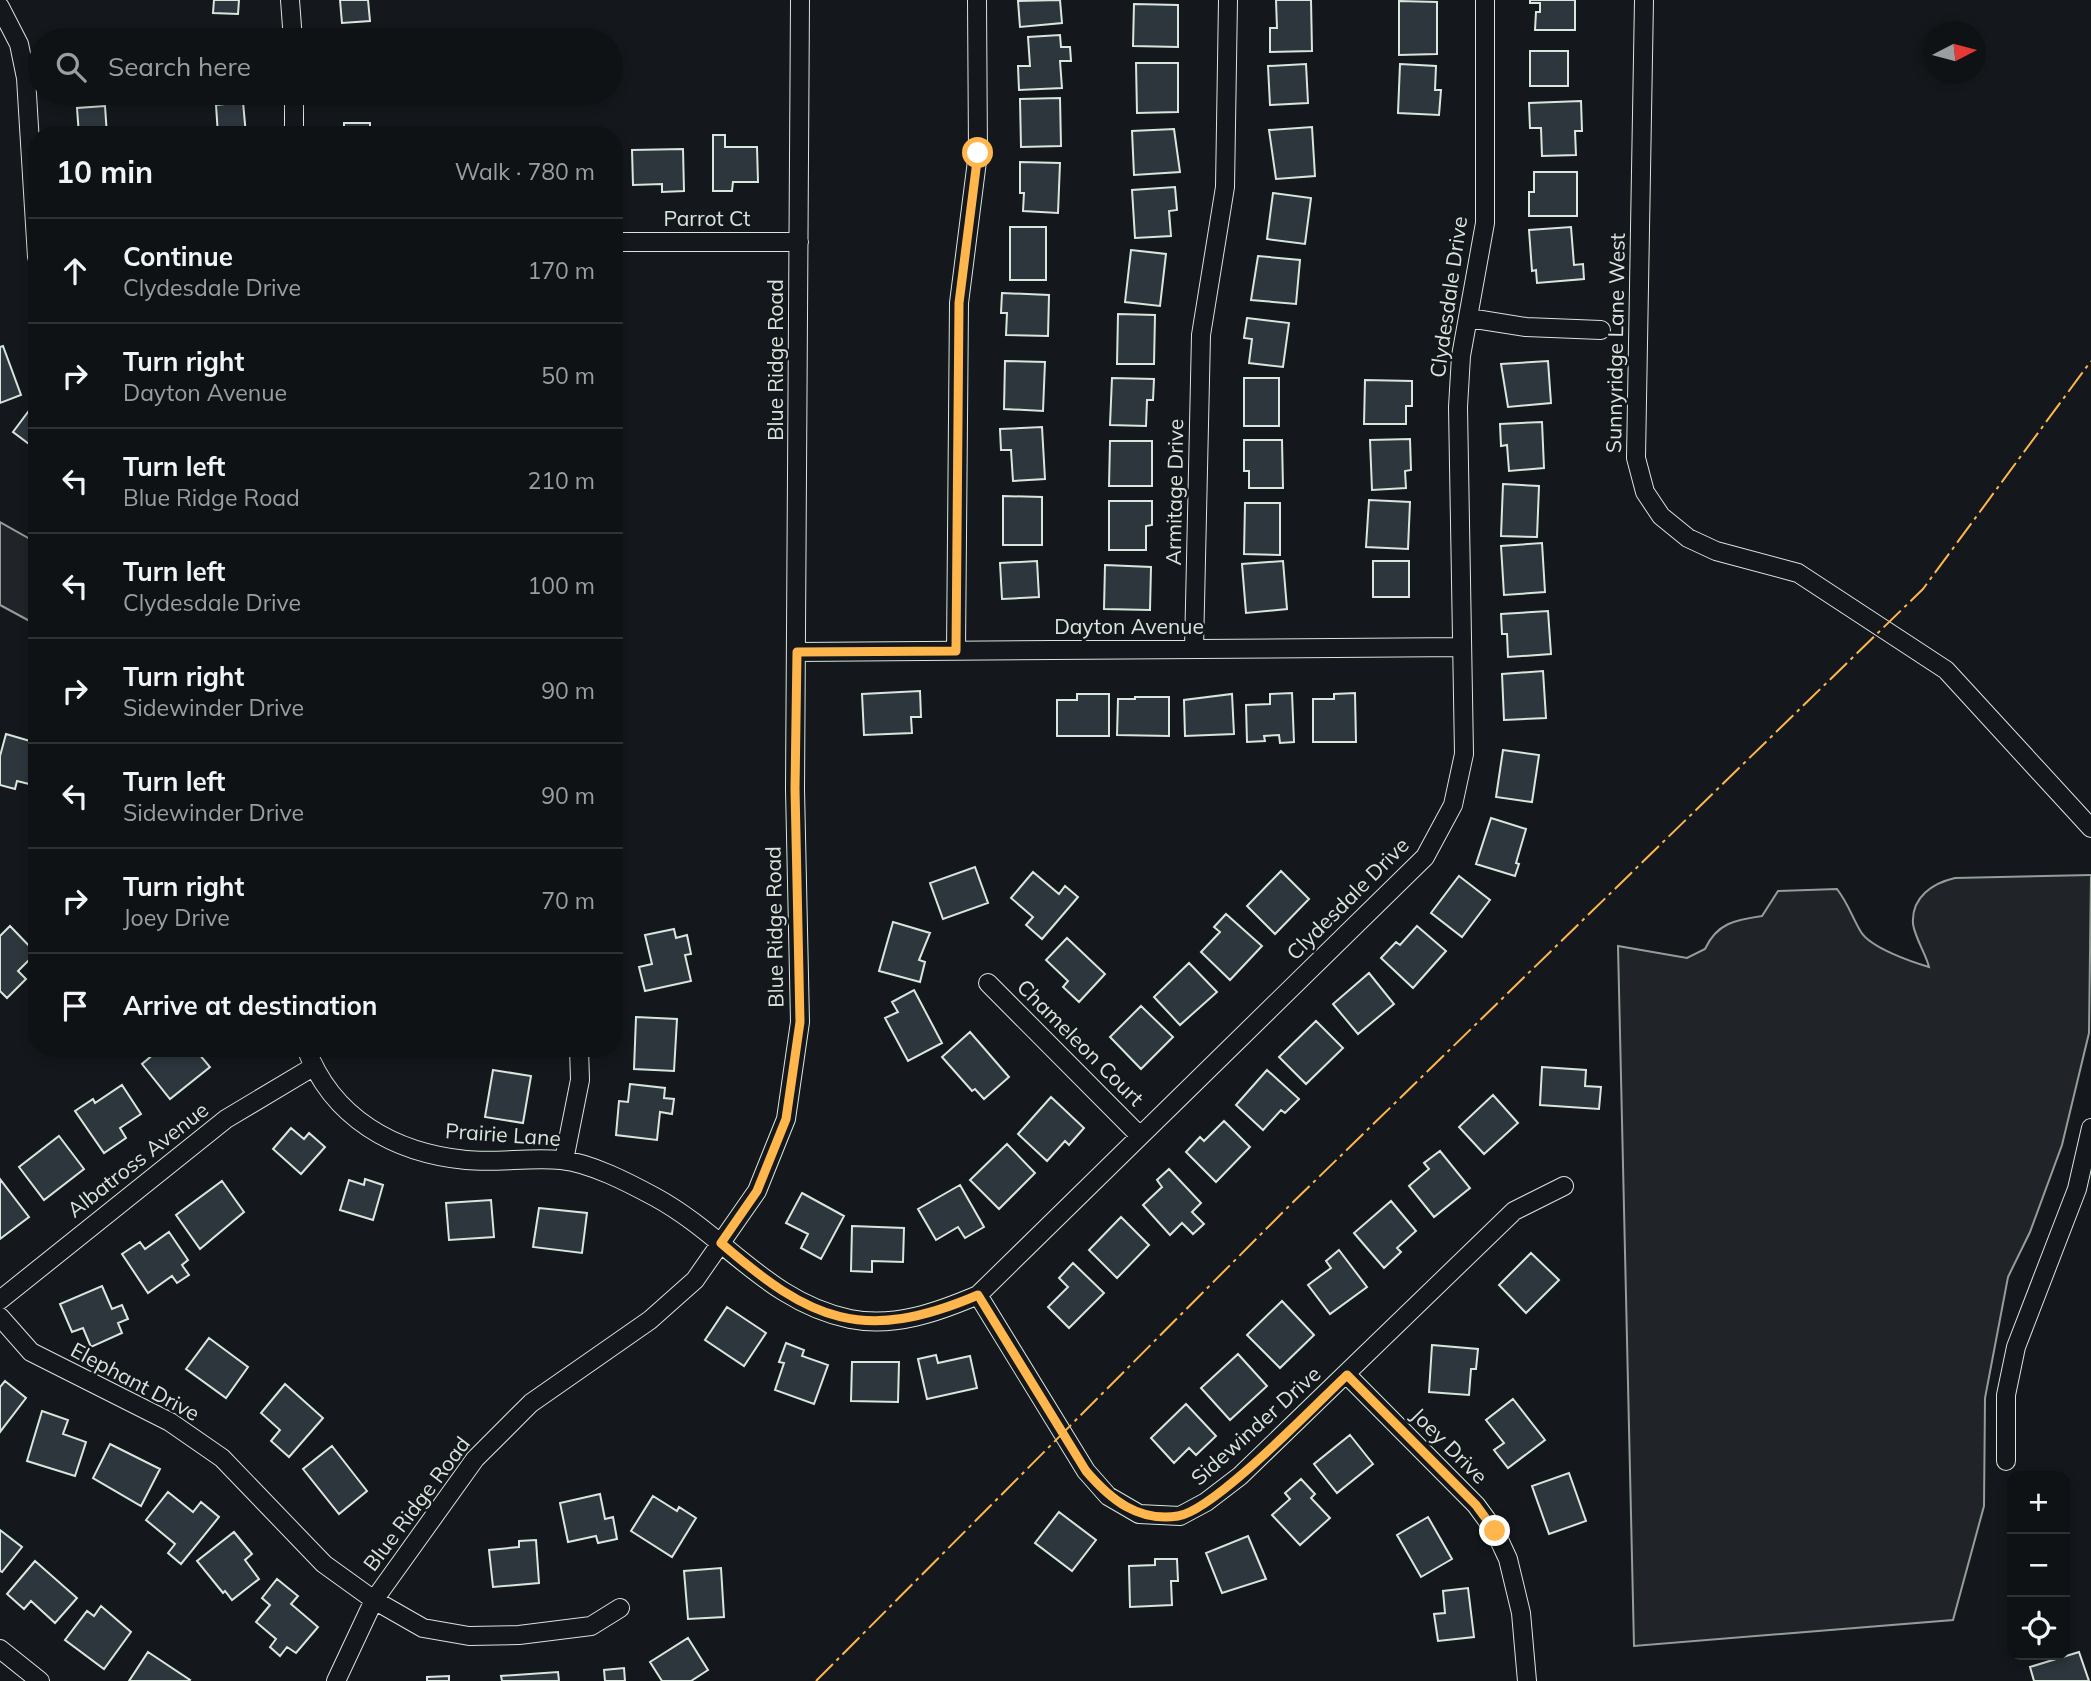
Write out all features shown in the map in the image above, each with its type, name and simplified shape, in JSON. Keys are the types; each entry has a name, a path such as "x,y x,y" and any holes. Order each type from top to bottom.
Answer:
{"street":[{"path":"290,0 292,28"},
{"name":"Blue Ridge Road","path":"336,1681 374,1600 475,1459 531,1403 650,1320 695,1280 757,1191 786,1119 800,1022 795,789 800,0"},
{"path":"956,651 959,303 977,165 977,0"},
{"name":"Armitage Drive","path":"1194,649 1201,335 1225,187 1228,0"},
{"name":"Clydesdale Drive","path":"721,1243 764,1280 810,1308 853,1320 908,1320 978,1295 1425,857 1453,805 1464,754 1458,407 1461,356 1485,223 1485,0"},
{"name":"Sunnyridge Lane West","path":"1644,0 1636,458 1645,492 1661,516 1688,538 1716,551 1798,573 1946,670 2091,828"},
{"path":"0,7 19,44 26,78 29,126"},
{"path":"294,105 294,126"},
{"name":"Parrot Ct","path":"623,242 799,242"},
{"path":"1469,318 1526,327 1601,330"},
{"name":"Dayton Avenue","path":"797,652 1462,647"},
{"name":"Chameleon Court","path":"988,983 1140,1136"},
{"name":"Prairie Lane","path":"309,1057 313,1067 341,1104 374,1134 410,1149 466,1160 564,1160 656,1197 721,1243"},
{"path":"564,1160 580,1080 579,1057"},
{"name":"Albatross Avenue","path":"0,1300 226,1119 313,1067"},
{"path":"2006,1461 2006,1395 2016,1347 2077,1189 2091,1128"},
{"name":"Sidewinder Drive","path":"978,1295 1086,1471 1108,1496 1139,1514 1180,1516 1206,1502 1240,1476 1514,1211 1564,1185"},
{"name":"Elephant Drive","path":"0,1317 31,1352 170,1422 222,1458 324,1564 374,1600 423,1628 469,1636 519,1635 590,1626 620,1608"},
{"name":"Joey Drive","path":"1347,1375 1476,1505 1495,1531 1508,1559 1521,1613 1527,1681"},
{"path":"0,1648 40,1681"}],"shaded area":[{"path":"0,522 28,538 28,620 0,605"},
{"path":"2091,875 2089,1033 2062,1145 2030,1232 2008,1277 1985,1398 1984,1506 1953,1620 1634,1646 1618,946 1687,958 1705,949 1715,933 1728,924 1762,916 1778,891 1837,889 1861,932 1873,944 1929,967 1916,935 1913,914 1925,893 1939,884 1955,878"}],"building":[{"path":"214,0 239,0 238,14 213,13"},
{"path":"340,0 368,0 370,21 342,23"},
{"path":"1060,0 1062,23 1020,27 1018,1"},
{"path":"1276,0 1311,0 1312,51 1270,52 1270,28 1277,28"},
{"path":"1530,0 1575,0 1575,30 1535,30 1536,12 1540,12 1540,3 1530,3"},
{"path":"1399,1 1437,2 1437,54 1399,55"},
{"path":"1134,4 1178,5 1178,47 1133,46"},
{"path":"1060,35 1061,47 1070,47 1071,61 1060,61 1062,88 1019,90 1018,66 1030,66 1028,37"},
{"path":"1530,51 1568,51 1568,86 1530,86"},
{"path":"1136,63 1178,63 1178,112 1137,113"},
{"path":"1306,64 1308,103 1270,105 1268,66"},
{"path":"1400,64 1436,66 1435,90 1441,90 1439,115 1398,113"},
{"path":"1060,98 1061,146 1021,147 1020,99"},
{"path":"1581,101 1582,131 1575,131 1576,155 1542,156 1541,128 1530,128 1529,103"},
{"path":"216,105 243,105 245,126 217,126"},
{"path":"105,106 106,126 78,126 77,108"},
{"path":"344,123 370,123 370,126 344,126"},
{"path":"1312,127 1315,176 1276,179 1269,130"},
{"path":"1174,129 1180,172 1134,175 1132,131"},
{"path":"713,135 725,135 725,147 757,147 758,182 733,182 732,191 713,191"},
{"path":"683,149 684,191 662,192 662,184 633,185 632,150"},
{"path":"1020,162 1060,163 1058,213 1023,211"},
{"path":"1534,172 1577,172 1577,216 1529,216 1529,192 1534,192"},
{"path":"1175,187 1177,210 1169,211 1171,236 1135,238 1132,190"},
{"path":"1273,193 1311,198 1305,244 1267,239"},
{"path":"1010,227 1046,227 1046,280 1010,280"},
{"path":"1571,227 1574,265 1583,264 1584,279 1537,283 1536,270 1532,271 1529,230"},
{"path":"1131,250 1166,254 1160,306 1125,302"},
{"path":"1258,256 1300,260 1296,304 1251,300"},
{"path":"1002,293 1049,295 1048,336 1006,335 1007,313 1001,313"},
{"path":"1118,314 1155,315 1154,364 1117,364"},
{"path":"1247,318 1289,323 1283,367 1249,363 1252,339 1244,338"},
{"path":"3,346 21,395 0,403 0,347"},
{"path":"1005,361 1045,362 1043,411 1004,409"},
{"path":"1548,361 1551,403 1508,407 1501,364"},
{"path":"1112,378 1154,379 1153,400 1147,400 1146,426 1110,425"},
{"path":"1244,378 1279,378 1279,426 1244,426"},
{"path":"1365,380 1412,381 1412,406 1406,406 1406,424 1364,424"},
{"path":"28,412 28,443 13,432"},
{"path":"1542,422 1544,468 1509,471 1507,445 1501,446 1500,424"},
{"path":"1042,427 1045,479 1013,481 1011,450 1001,450 1000,429"},
{"path":"1410,439 1411,470 1405,471 1406,488 1372,490 1370,440"},
{"path":"1244,440 1282,440 1283,488 1249,488 1249,471 1244,471"},
{"path":"1110,441 1152,441 1152,486 1109,486"},
{"path":"1503,484 1539,486 1537,537 1501,536"},
{"path":"1003,496 1042,497 1042,545 1003,545"},
{"path":"1369,500 1410,502 1408,549 1366,547"},
{"path":"1109,501 1152,501 1152,525 1146,526 1146,550 1109,550"},
{"path":"1245,503 1280,503 1280,555 1244,554"},
{"path":"1542,543 1545,592 1504,595 1501,546"},
{"path":"1037,561 1039,597 1002,599 1000,563"},
{"path":"1283,561 1287,609 1246,613 1242,564"},
{"path":"1373,561 1409,561 1409,597 1373,597"},
{"path":"1105,565 1151,567 1150,610 1104,609"},
{"path":"1548,611 1551,654 1508,657 1507,634 1502,634 1501,614"},
{"path":"1543,671 1546,718 1504,720 1502,674"},
{"path":"920,691 921,717 911,717 912,733 864,735 862,694"},
{"path":"1292,693 1294,742 1280,743 1279,735 1264,736 1265,741 1247,742 1246,705 1270,704 1270,694"},
{"path":"1355,693 1356,742 1313,742 1313,699 1334,699 1334,694"},
{"path":"1077,694 1109,694 1109,736 1057,736 1057,700 1077,700"},
{"path":"1232,694 1234,734 1185,736 1184,700"},
{"path":"1169,697 1169,736 1117,735 1118,699"},
{"path":"6,734 28,740 28,784 17,781 15,789 0,785 0,756"},
{"path":"1503,750 1539,755 1532,802 1496,797"},
{"path":"1491,818 1526,829 1515,876 1476,864"},
{"path":"975,867 988,903 943,919 930,883"},
{"path":"1281,871 1309,899 1275,934 1247,906"},
{"path":"1033,872 1059,894 1065,886 1078,897 1042,939 1026,925 1033,917 1011,898"},
{"path":"1459,876 1490,900 1462,937 1431,913"},
{"path":"1226,914 1262,946 1230,980 1201,952 1220,932 1214,927"},
{"path":"893,922 930,933 919,960 925,962 920,982 879,971"},
{"path":"10,926 28,945 28,961 18,971 26,979 7,998 0,991 0,936"},
{"path":"1417,926 1446,951 1413,988 1381,958 1396,942 1400,945"},
{"path":"674,929 676,938 687,935 691,954 685,955 691,981 645,991 639,967 652,964 645,935"},
{"path":"1067,938 1105,974 1079,1002 1063,987 1068,981 1046,960"},
{"path":"1189,963 1217,992 1180,1025 1154,997"},
{"path":"1369,973 1394,1004 1358,1034 1333,1004"},
{"path":"914,990 942,1043 908,1061 885,1018 898,1012 892,1002"},
{"path":"1141,1006 1173,1037 1141,1069 1110,1037"},
{"path":"636,1017 677,1019 674,1071 634,1069"},
{"path":"1316,1021 1343,1048 1306,1084 1279,1057"},
{"path":"970,1032 1009,1077 984,1099 975,1089 972,1091 942,1057"},
{"path":"150,1057 202,1057 210,1067 170,1099 142,1064"},
{"path":"1542,1067 1586,1070 1585,1086 1601,1087 1599,1109 1540,1105"},
{"path":"493,1070 531,1076 523,1123 485,1117"},
{"path":"1267,1070 1299,1099 1285,1113 1281,1110 1263,1130 1236,1105"},
{"path":"630,1084 665,1088 664,1098 674,1099 672,1114 660,1112 657,1140 616,1135 619,1101 628,1102"},
{"path":"122,1085 141,1114 120,1128 126,1138 104,1153 75,1111 93,1099 95,1103"},
{"path":"1493,1095 1518,1123 1484,1154 1459,1127"},
{"path":"1051,1097 1084,1128 1069,1145 1065,1141 1047,1161 1018,1134"},
{"path":"1224,1121 1250,1147 1216,1182 1186,1152 1200,1137 1204,1141"},
{"path":"291,1128 304,1139 309,1133 325,1147 301,1174 273,1149"},
{"path":"59,1136 84,1169 44,1200 19,1167"},
{"path":"1007,1144 1035,1173 999,1209 970,1180"},
{"path":"1440,1151 1470,1188 1434,1217 1409,1186 1429,1169 1424,1163"},
{"path":"1169,1169 1201,1203 1192,1212 1204,1224 1193,1234 1182,1223 1170,1235 1143,1205 1162,1187 1157,1180"},
{"path":"0,1179 29,1217 0,1239"},
{"path":"365,1179 383,1185 373,1220 340,1210 349,1180 364,1185"},
{"path":"222,1181 244,1212 200,1249 176,1215"},
{"path":"960,1185 984,1227 965,1238 958,1227 936,1240 918,1209"},
{"path":"802,1193 844,1216 821,1259 801,1248 808,1234 786,1223"},
{"path":"491,1200 494,1237 449,1240 446,1203"},
{"path":"1391,1201 1416,1231 1397,1248 1401,1252 1384,1268 1354,1233"},
{"path":"539,1208 587,1213 582,1253 533,1247"},
{"path":"1121,1217 1149,1245 1117,1278 1089,1250"},
{"path":"852,1226 904,1228 903,1262 872,1261 872,1272 851,1271"},
{"path":"169,1232 188,1260 182,1265 189,1275 177,1283 172,1276 148,1293 122,1254 140,1242 145,1249"},
{"path":"1339,1250 1367,1287 1330,1314 1308,1285 1331,1268 1326,1261"},
{"path":"1531,1253 1559,1280 1526,1313 1499,1285"},
{"path":"1073,1263 1104,1293 1069,1328 1048,1307 1068,1287 1059,1278"},
{"path":"102,1286 112,1309 122,1305 128,1319 118,1323 122,1333 91,1347 83,1328 72,1332 60,1304"},
{"path":"1282,1301 1314,1335 1280,1368 1247,1335"},
{"path":"727,1307 766,1333 744,1366 705,1340"},
{"path":"209,1338 248,1367 226,1398 186,1369"},
{"path":"786,1343 804,1350 802,1356 828,1365 814,1404 775,1390 784,1363 779,1362"},
{"path":"1432,1345 1478,1349 1476,1369 1471,1369 1469,1395 1429,1392"},
{"path":"1238,1354 1267,1386 1230,1420 1201,1388"},
{"path":"936,1355 938,1363 970,1356 977,1388 927,1399 918,1359"},
{"path":"852,1362 899,1362 898,1402 851,1401"},
{"path":"5,1381 26,1398 0,1432 0,1387"},
{"path":"285,1384 323,1418 289,1457 271,1441 280,1430 261,1413"},
{"path":"1513,1399 1545,1440 1508,1468 1494,1450 1504,1443 1486,1420"},
{"path":"1186,1404 1216,1436 1196,1455 1189,1448 1174,1463 1151,1438"},
{"path":"42,1411 68,1420 63,1434 86,1442 75,1476 27,1461"},
{"path":"1350,1435 1373,1464 1337,1493 1314,1464"},
{"path":"110,1444 160,1469 141,1506 93,1478"},
{"path":"332,1446 367,1491 339,1514 303,1469"},
{"path":"1569,1473 1586,1521 1549,1534 1532,1486"},
{"path":"1301,1479 1315,1494 1311,1498 1330,1518 1300,1545 1272,1515 1290,1499 1285,1493"},
{"path":"168,1492 193,1512 201,1502 219,1517 181,1564 168,1553 175,1544 146,1520"},
{"path":"600,1494 605,1519 613,1517 617,1539 598,1543 596,1536 568,1542 560,1503"},
{"path":"653,1496 677,1511 679,1507 696,1518 672,1557 631,1531"},
{"path":"1059,1512 1096,1540 1072,1571 1035,1543"},
{"path":"1428,1517 1452,1559 1421,1577 1397,1535"},
{"path":"0,1530 22,1547 2,1572 0,1571"},
{"path":"234,1532 252,1554 245,1560 259,1579 232,1600 197,1561"},
{"path":"1248,1536 1266,1579 1222,1593 1206,1553"},
{"path":"536,1540 539,1583 493,1587 489,1550 519,1547 519,1541"},
{"path":"1155,1559 1177,1559 1178,1581 1171,1581 1172,1605 1130,1607 1129,1566 1155,1565"},
{"path":"35,1561 77,1598 55,1623 31,1601 24,1609 7,1594"},
{"path":"721,1568 724,1617 688,1619 684,1571"},
{"path":"277,1579 298,1596 291,1604 318,1627 296,1653 287,1647 280,1656 270,1647 276,1639 256,1622 270,1605 262,1598"},
{"path":"1468,1588 1474,1637 1438,1641 1434,1614 1445,1613 1443,1591"},
{"path":"101,1606 131,1632 104,1669 65,1640 87,1611 94,1616"},
{"path":"688,1638 708,1670 691,1681 662,1681 650,1662"},
{"path":"148,1652 190,1680 129,1681"},
{"path":"2079,1652 2089,1681 2034,1681 2030,1667 2053,1660 2070,1660 2070,1655"},
{"path":"624,1668 625,1681 605,1681 604,1670"},
{"path":"558,1672 559,1681 502,1681 501,1676"},
{"path":"449,1676 449,1681 427,1681 427,1677"}],"power":[{"path":"816,1681 1285,1210 1923,589 2091,361"}],"route":[{"path":"978,153 959,303 956,651 797,652 795,789 800,1022 786,1119 757,1191 721,1243 764,1280 810,1308 853,1320 908,1320 948,1308 978,1295 1086,1471 1108,1496 1139,1514 1180,1516 1206,1502 1240,1476 1347,1375 1476,1505 1495,1531"}]}
